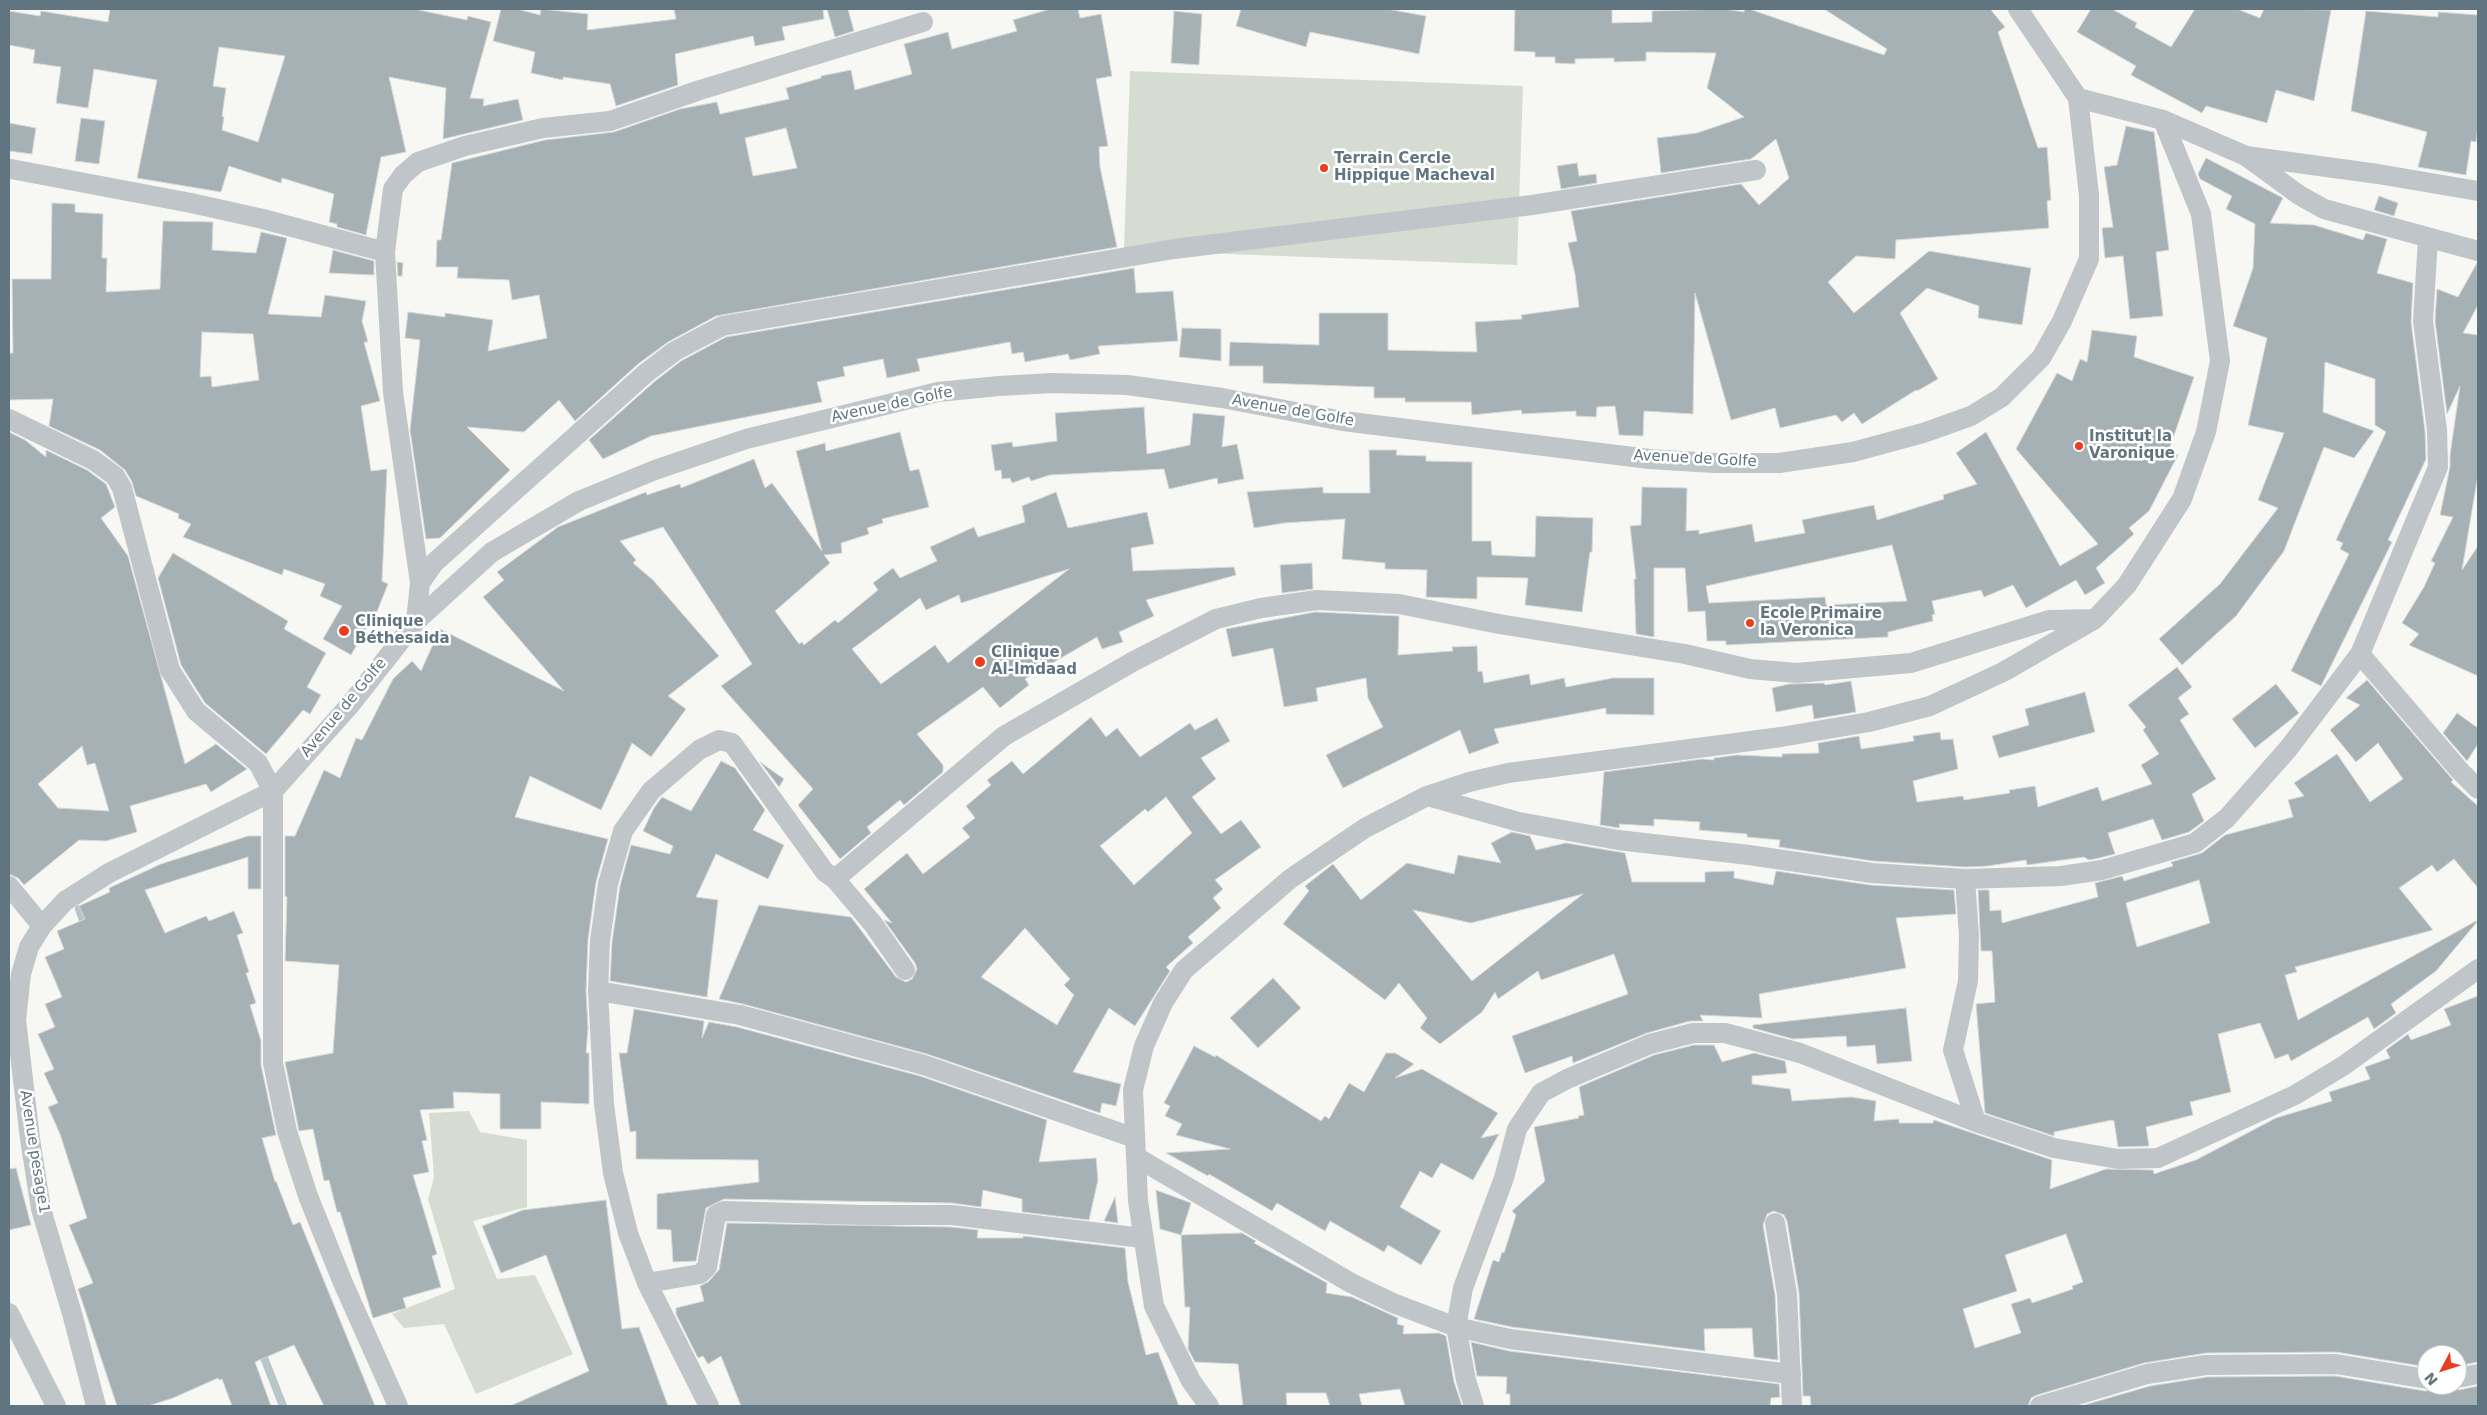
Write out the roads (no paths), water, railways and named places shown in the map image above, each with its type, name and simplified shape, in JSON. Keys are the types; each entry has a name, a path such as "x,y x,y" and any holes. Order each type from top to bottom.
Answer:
{"street":[{"name":"Avenue de Golfe","path":"273,791 350,705 416,621 492,552 579,501 655,470 746,439 938,392 1053,384 1127,385 1222,398 1343,421 1649,459 1714,463 1779,463 1853,452 1923,433 1970,416 2002,397 2042,358 2062,321 2089,259 2089,195 2078,98 2027,13"},
{"path":"416,621 420,583 394,392 385,252 394,189 403,175 418,162 435,155 543,128 610,121 700,90 923,22"},
{"path":"2078,98 2163,120 2246,156 2298,195 2324,209 2478,251"},
{"path":"1209,1406 1192,1381 1154,1306 1142,1238 1136,1148 1133,1090 1144,1046 1163,1003 1184,970 1290,879 1365,828 1427,796 1469,782 1508,773 1781,737 1869,722 1930,706 2003,672 2095,619 2127,585 2182,499 2206,432 2220,361 2201,214 2163,120"},
{"path":"2246,156 2378,174 2478,192"},
{"path":"11,169 191,203 263,219 385,252"},
{"path":"420,583 434,563 646,374 675,351 722,326 1174,249 1532,205 1756,170"},
{"path":"1427,796 1519,822 1618,840 1749,855 1872,874 1965,880 2061,876 2102,870 2194,843 2227,818 2256,786 2288,749 2360,654 2438,467 2437,430 2423,321 2428,238"},
{"path":"9,419 93,460 115,476 122,488 170,670 196,711 258,763 273,791 273,1063 287,1131 308,1196 343,1284 398,1406"},
{"path":"835,879 1004,736 1134,661 1216,619 1262,608 1317,600 1399,604 1499,624 1685,654 1750,669 1797,673 1912,663 2049,620 2095,619"},
{"path":"2360,654 2478,789"},
{"path":"708,1406 647,1283 628,1233 613,1172 604,1104 598,991 600,941 607,894 623,831 651,791 699,750 719,740 732,743 825,872 835,879 873,924 905,970"},
{"name":"Avenue pesage1","path":"96,1406 42,1210 30,1139 16,1020 21,974 29,947 42,926 65,901 109,873 273,791"},
{"path":"1965,880 1969,936 1968,981 1953,1050 1976,1122"},
{"path":"9,886 42,926"},
{"path":"1474,1406 1466,1380 1456,1327 1463,1288 1504,1178 1518,1129 1540,1093 1567,1079 1650,1044 1693,1033 1726,1033 1800,1053 1976,1122 2054,1148 2118,1159 2158,1158 2295,1095 2343,1066 2478,969"},
{"path":"598,991 740,1014 924,1065 1136,1148 1351,1283 1393,1303 1456,1327 1510,1339 1791,1374"},
{"path":"647,1283 700,1274 707,1267 716,1215 724,1211 809,1214 952,1214 1142,1238"},
{"path":"1775,1223 1787,1294 1792,1406"},
{"path":"9,1313 56,1406"},
{"path":"2040,1406 2147,1374 2206,1365 2336,1364 2417,1377"}],"waterway":[{"path":"79,909 86,929"},
{"path":"261,1350 283,1406"}],"place":[{"name":"Terrain Cercle Hippique Macheval","path":"1324,168"},
{"name":"Institut la Varonique","path":"2079,446"},
{"name":"Ecole Primaire la Veronica","path":"1750,623"},
{"name":"Clinique Béthesaida","path":"344,631"},
{"name":"Clinique Al-Imdaad","path":"980,662"}]}
